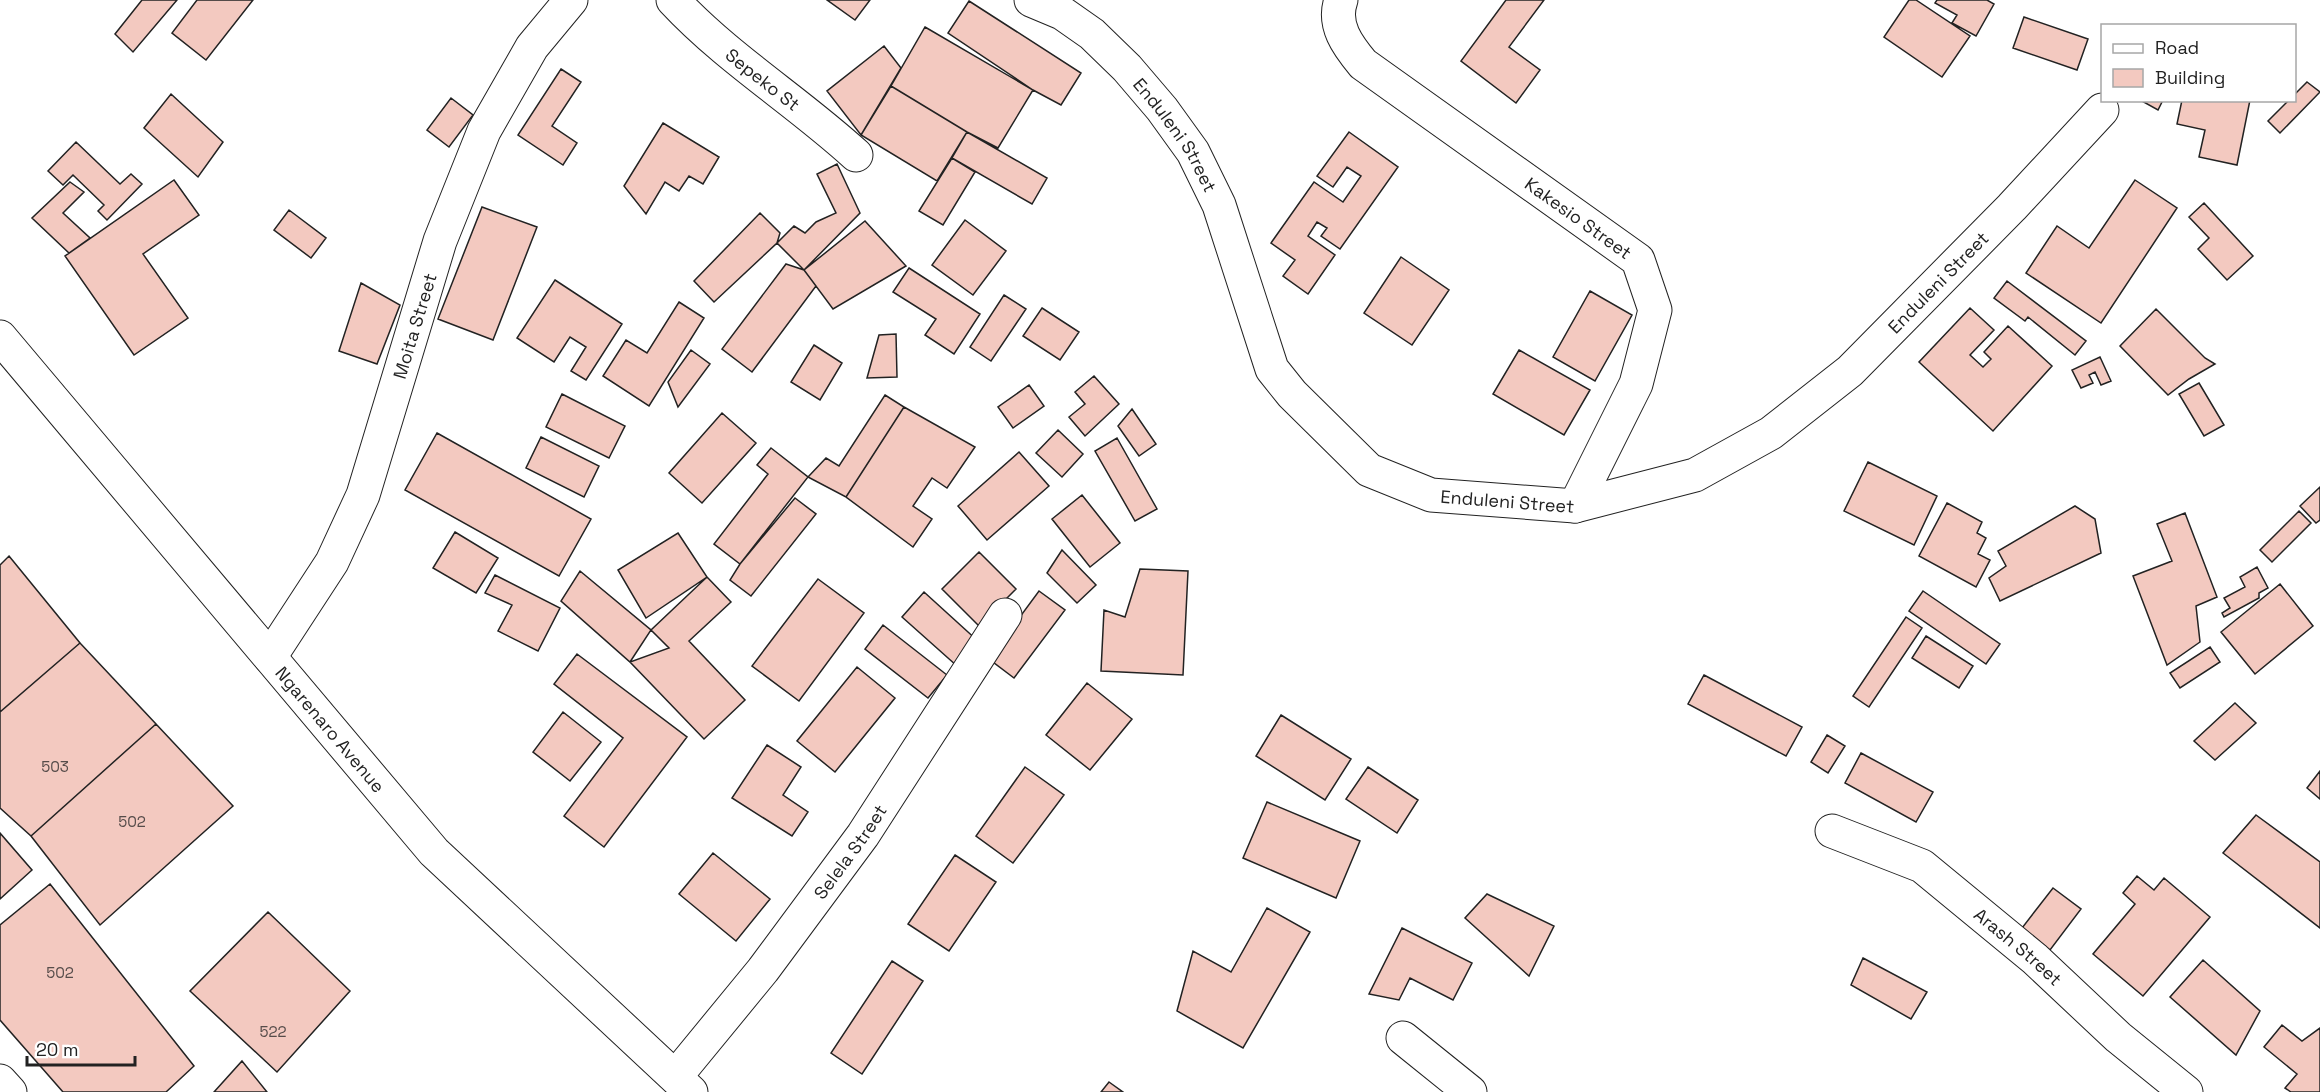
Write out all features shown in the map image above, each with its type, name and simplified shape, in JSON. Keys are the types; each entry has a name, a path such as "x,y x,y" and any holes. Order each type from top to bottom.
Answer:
{"main road":[{"name":"Moita Street","path":"270,657 332,562 363,495 440,241 484,131 532,47 572,0"},
{"name":"Sepeko St","path":"673,0 699,27 825,127 856,155"},
{"name":"Enduleni Street","path":"1031,0 1062,13 1099,41 1127,68 1162,109 1193,152 1219,206 1272,369 1292,394 1369,470 1431,495 1575,506 1695,476 1771,433 1850,371 2012,207 2102,110"},
{"name":"Kakesio Street","path":"1341,0 1337,11 1344,41 1363,64 1638,260 1655,310 1636,384 1575,506"},
{"name":"Ngarenaro Avenue","path":"0,337 434,852 684,1084"},
{"name":"Selela Street","path":"684,1084 763,970 864,835 1005,615"},
{"name":"Arash Street","path":"1832,831 1922,866 2035,959 2118,1037 2186,1092"},
{"path":"1403,1038 1470,1092"},
{"path":"0,1081 10,1092"}],"building":[{"path":"142,0 177,0 133,52 115,34"},
{"path":"197,0 253,0 206,60 172,33"},
{"path":"827,0 870,0 855,20"},
{"path":"1506,0 1544,0 1509,47 1540,70 1516,103 1461,61"},
{"path":"1909,0 1916,0 1970,36 1942,77 1884,37"},
{"path":"1937,0 1987,0 1994,4 1976,36 1952,23 1957,15 1935,3"},
{"path":"969,1 1081,73 1061,105 1033,90 948,33"},
{"path":"2024,17 2088,39 2077,70 2013,48"},
{"path":"925,27 1033,90 998,148 891,86"},
{"path":"884,46 901,68 861,135 827,91"},
{"path":"561,69 581,82 552,126 577,143 563,165 518,135"},
{"path":"2307,82 2320,92 2280,133 2268,121 2287,102 2296,102 2296,93"},
{"path":"891,86 967,132 937,181 861,135"},
{"path":"171,94 223,142 198,177 144,128"},
{"path":"451,98 473,115 449,147 427,130"},
{"path":"2144,102 2162,102 2158,110"},
{"path":"2182,102 2250,102 2237,165 2199,157 2205,130 2177,124"},
{"path":"663,123 719,157 703,184 689,176 679,191 665,182 646,214 624,186"},
{"path":"967,132 1047,178 1032,204 952,158"},
{"path":"1349,132 1398,167 1340,249 1321,236 1327,228 1317,222 1308,236 1335,255 1308,294 1283,276 1295,260 1271,243 1314,182 1343,202 1361,176 1347,167 1333,187 1317,176"},
{"path":"76,142 120,184 131,174 142,184 107,220 98,211 104,205 73,175 63,185 48,171"},
{"path":"952,158 975,172 943,225 919,211"},
{"path":"837,164 860,213 804,270 777,243 794,226 805,233 816,222 836,213 817,174"},
{"path":"174,180 199,215 143,254 188,318 134,355 65,256"},
{"path":"2135,180 2177,208 2101,323 2026,273 2057,226 2089,248"},
{"path":"70,182 84,192 63,213 90,238 69,253 32,218"},
{"path":"2204,203 2253,256 2227,280 2198,249 2209,238 2189,217"},
{"path":"482,207 537,227 493,340 438,319"},
{"path":"289,210 326,238 311,258 274,230"},
{"path":"760,213 780,233 777,243 714,302 694,281"},
{"path":"965,220 1006,251 973,295 932,265"},
{"path":"865,221 906,266 833,309 804,270"},
{"path":"1401,257 1449,290 1412,345 1364,313"},
{"path":"786,264 804,270 816,286 752,372 722,349"},
{"path":"909,268 980,314 954,354 925,335 936,319 893,292"},
{"path":"555,280 622,324 586,380 571,371 586,347 570,337 554,362 517,338"},
{"path":"2007,281 2086,341 2075,355 2028,317 2025,321 1994,298"},
{"path":"361,283 400,305 377,364 339,351"},
{"path":"1590,291 1632,315 1595,381 1553,357"},
{"path":"1004,295 1026,309 991,361 970,347"},
{"path":"679,302 704,318 649,406 603,376 626,340 647,353"},
{"path":"1042,308 1079,332 1060,360 1023,336"},
{"path":"1970,308 1994,330 1970,355 1983,367 1991,359 1984,352 2008,326 2052,366 1993,431 1919,362"},
{"path":"2156,309 2205,358 2215,364 2168,395 2120,346"},
{"path":"896,334 897,377 867,378 879,335"},
{"path":"814,345 842,363 820,400 791,382"},
{"path":"691,350 710,364 678,407 668,382"},
{"path":"1519,350 1590,390 1564,435 1493,394"},
{"path":"2100,357 2111,381 2101,385 2095,372 2089,375 2093,383 2081,388 2072,370"},
{"path":"1094,376 1119,404 1085,436 1069,417 1085,404 1075,392"},
{"path":"2199,383 2224,425 2204,436 2179,394"},
{"path":"1029,385 1044,406 1013,428 998,407"},
{"path":"562,394 625,426 609,458 546,427"},
{"path":"885,395 904,407 846,497 808,477 826,458 839,466"},
{"path":"904,407 975,447 947,488 932,478 913,506 932,519 913,547 846,497"},
{"path":"1132,409 1156,444 1139,456 1118,426"},
{"path":"722,413 756,443 702,503 669,473"},
{"path":"1058,430 1083,454 1062,477 1036,453"},
{"path":"437,433 591,519 559,576 405,490"},
{"path":"541,437 599,466 584,497 526,468"},
{"path":"1117,438 1157,509 1135,521 1095,451"},
{"path":"771,448 808,477 740,564 714,544 768,474 757,465"},
{"path":"1019,452 1049,486 987,540 958,506"},
{"path":"1868,462 1937,496 1914,545 1844,511"},
{"path":"2320,487 2320,520 2316,523 2300,506"},
{"path":"1082,495 1120,543 1090,567 1052,519"},
{"path":"795,498 816,514 751,596 730,580 740,564"},
{"path":"1947,503 1982,522 1977,533 1986,538 1978,554 1990,560 1976,587 1919,556"},
{"path":"2075,506 2095,519 2101,553 2000,601 1989,578 2006,566 1998,551"},
{"path":"2299,511 2311,523 2272,562 2260,550"},
{"path":"2185,513 2217,597 2196,606 2200,642 2167,665 2133,576 2172,561 2157,524"},
{"path":"455,532 498,558 476,593 433,568"},
{"path":"678,533 707,577 646,618 618,570"},
{"path":"1062,550 1096,585 1077,603 1047,573"},
{"path":"979,552 1016,589 979,626 942,589"},
{"path":"9,556 80,643 0,712 0,565"},
{"path":"2257,567 2268,588 2259,593 2259,598 2224,617 2222,613 2230,608 2224,598 2245,587 2240,577"},
{"path":"1140,569 1188,571 1183,675 1101,671 1104,610 1125,617"},
{"path":"580,571 651,630 630,662 561,601"},
{"path":"495,575 560,608 538,651 498,631 512,605 485,593"},
{"path":"707,577 731,602 689,641 745,700 704,739 630,662 669,648 651,630"},
{"path":"818,579 864,613 799,701 752,666"},
{"path":"2280,584 2313,626 2255,674 2221,632"},
{"path":"1039,591 1065,610 1014,678 989,659"},
{"path":"1923,591 2000,644 1986,664 1909,611"},
{"path":"924,592 979,642 957,666 902,617"},
{"path":"1906,617 1922,628 1869,707 1853,696"},
{"path":"883,625 947,675 928,698 865,649"},
{"path":"1926,636 1973,666 1959,688 1912,658"},
{"path":"80,643 156,724 31,836 0,808 0,712"},
{"path":"2210,647 2220,662 2180,688 2170,673"},
{"path":"577,654 687,737 604,847 564,816 623,738 554,684"},
{"path":"857,667 895,698 835,772 797,741"},
{"path":"1704,675 1802,727 1786,756 1688,704"},
{"path":"1087,683 1132,719 1090,770 1046,735"},
{"path":"2235,703 2256,723 2215,760 2194,741"},
{"path":"563,712 601,742 570,781 533,752"},
{"path":"1281,715 1351,759 1325,800 1256,756"},
{"path":"156,724 233,806 100,925 31,836"},
{"path":"1827,735 1845,746 1828,773 1811,762"},
{"path":"767,745 801,767 783,795 808,812 792,836 732,798"},
{"path":"1861,753 1933,792 1916,822 1845,783"},
{"path":"1025,767 1064,795 1013,863 976,836"},
{"path":"1368,767 1418,800 1397,833 1346,799"},
{"path":"2320,771 2320,799 2307,788"},
{"path":"1267,802 1360,841 1336,898 1243,858"},
{"path":"2256,815 2320,862 2320,928 2223,853"},
{"path":"0,833 32,870 0,899"},
{"path":"713,853 770,899 736,941 679,894"},
{"path":"955,855 996,882 949,951 908,924"},
{"path":"2137,876 2154,890 2164,878 2210,917 2143,996 2093,954 2135,904 2123,893"},
{"path":"50,884 194,1066 166,1092 63,1092 0,1020 0,925"},
{"path":"2053,888 2081,909 2050,950 2022,928"},
{"path":"1487,894 1554,926 1529,976 1465,918"},
{"path":"1267,908 1310,932 1243,1048 1177,1011 1193,951 1231,972"},
{"path":"268,912 350,991 277,1072 190,991"},
{"path":"1402,928 1472,963 1453,1000 1410,978 1399,1000 1369,994"},
{"path":"1863,958 1927,992 1911,1019 1851,985"},
{"path":"2203,960 2260,1011 2236,1055 2170,997"},
{"path":"892,961 923,981 862,1074 831,1053"},
{"path":"2282,1025 2302,1041 2320,1028 2320,1092 2291,1092 2285,1088 2297,1074 2264,1047"},
{"path":"242,1061 267,1092 214,1092"},
{"path":"1109,1082 1123,1092 1101,1092"}]}
